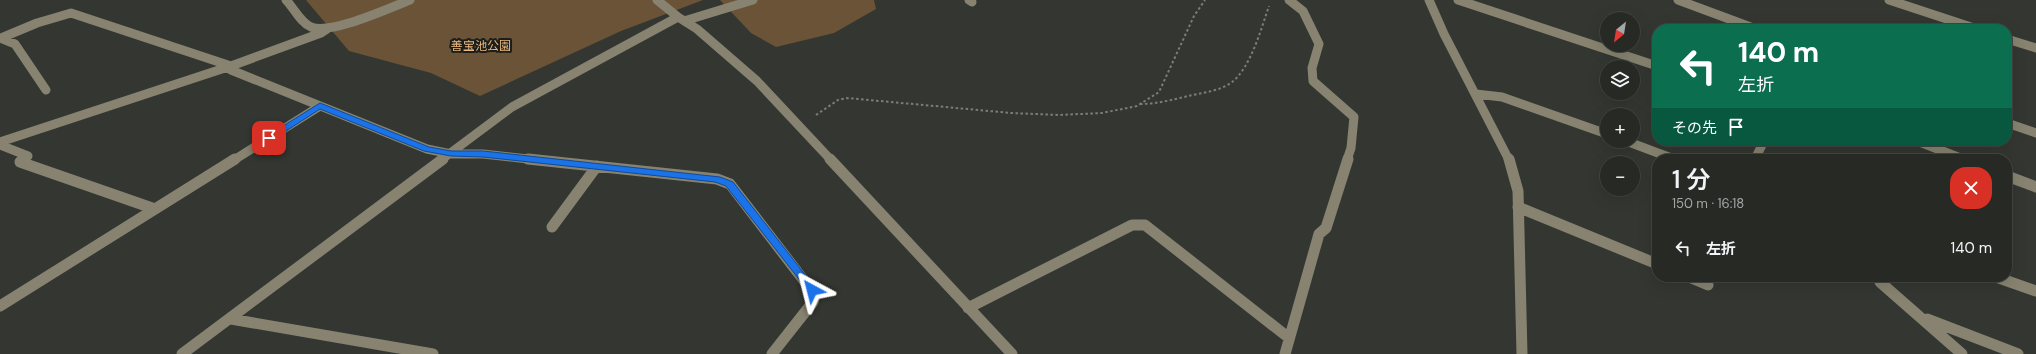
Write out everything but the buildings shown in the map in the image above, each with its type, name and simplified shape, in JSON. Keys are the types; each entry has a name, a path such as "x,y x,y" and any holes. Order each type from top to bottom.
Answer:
{"street":[{"path":"286,0 311,27 320,30 340,26 410,0"},
{"path":"657,0 696,29 757,81 1012,354"},
{"path":"182,354 525,99 681,19 753,0"},
{"path":"1286,354 1289,338 1320,234 1326,228 1351,148 1354,117 1313,80 1312,68 1318,44 1303,11 1289,0"},
{"path":"1429,0 1444,34 1512,166 1518,191 1522,354"},
{"path":"1458,0 1652,64"},
{"path":"1678,0 1743,24"},
{"path":"1893,1 1962,24"},
{"path":"0,38 37,23 71,13 231,68 427,149 451,154 483,154 717,179 730,184 815,295 813,302 772,354"},
{"path":"0,144 231,68 321,33 327,29"},
{"path":"0,38 15,44 46,90"},
{"path":"2012,40 2035,47"},
{"path":"1476,94 1502,97 1600,132"},
{"path":"0,306 320,106"},
{"path":"2012,125 2036,133"},
{"path":"0,144 28,156 20,162 155,209"},
{"path":"1640,146 1661,154"},
{"path":"1930,146 1950,154"},
{"path":"552,228 597,166"},
{"path":"2012,178 2036,187"},
{"path":"1518,207 1652,262"},
{"path":"968,308 1132,224 1145,225 1289,338"},
{"path":"1701,282 1708,285"},
{"path":"1880,282 1962,354"},
{"path":"2010,282 2036,291"},
{"path":"1920,317 2018,354"},
{"path":"231,319 433,354"}],"path":[{"path":"799,127 838,100 847,98 1065,116 1112,112 1138,104 1158,92 1194,16 1205,0"},
{"path":"1138,104 1151,104 1231,84 1242,71 1258,36 1271,0"}],"green space":[{"name":"善宝池公園","path":"306,0 703,0 621,31 480,96 431,73 349,51"},
{"path":"720,0 874,0 876,9 834,33 776,47 751,33"}],"route":[{"path":"269,138 320,106 427,149 451,154 483,154 717,179 730,184 812,290"}]}
